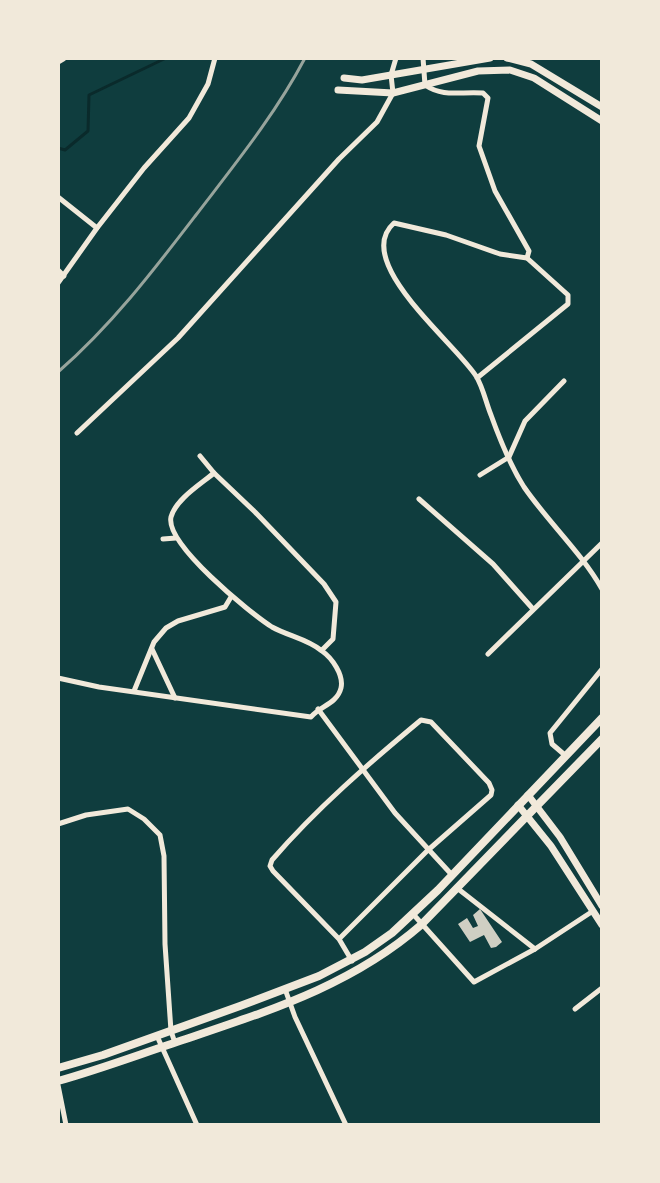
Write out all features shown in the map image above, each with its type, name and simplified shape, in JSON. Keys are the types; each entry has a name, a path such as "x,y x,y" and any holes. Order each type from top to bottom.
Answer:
{"main road":[{"path":"344,78 362,80 490,58"},
{"path":"507,58 531,64 602,107"},
{"path":"338,90 393,93 478,71 518,71 602,121"},
{"path":"58,1068 171,1031 352,961 413,914 602,718"},
{"path":"58,1083 288,1002 358,972 421,925 602,739"},
{"path":"528,795 560,837 602,906"},
{"path":"518,805 551,846 602,925"},
{"path":"93,1059 96,1070"}],"street":[{"path":"58,283 144,168 189,118 208,84 215,58"},
{"path":"77,433 139,378 213,301 339,159 377,122 393,93 391,75 396,58"},
{"path":"423,58 425,85 444,94 478,92 488,98 479,146 495,191 529,251 527,258"},
{"path":"58,208 60,200 97,228"},
{"path":"477,378 568,304 568,295 527,258 500,254 394,223 385,232 383,257 398,286 477,378 500,441 524,486 602,589"},
{"path":"58,270 64,276"},
{"path":"480,475 509,457 525,421 564,381"},
{"path":"200,456 324,584 336,602 333,639 322,650"},
{"path":"58,678 311,717 329,704 341,687 334,664 322,650 273,628 231,597 176,538 171,522 174,511 214,473"},
{"path":"419,499 493,564 533,609"},
{"path":"163,539 176,538"},
{"path":"488,654 602,543"},
{"path":"134,691 158,636 166,628 178,621 225,607 231,597"},
{"path":"152,648 175,698"},
{"path":"567,756 552,744 550,733 602,669"},
{"path":"318,709 361,769 427,851 452,875"},
{"path":"339,939 427,851 491,795 489,783 431,722 421,720 361,769 305,822 270,866 339,939 352,961"},
{"path":"58,824 86,815 128,809 158,831 161,838 171,1031 175,1043"},
{"path":"457,888 535,949"},
{"path":"413,914 474,982 535,949 593,911"},
{"path":"575,1009 602,988"},
{"path":"285,989 288,1002 346,1125"},
{"path":"157,1036 197,1125"},
{"path":"58,1083 66,1125"}],"building":[{"path":"480,909 502,942 496,947 491,948 484,935 470,942 458,924 467,918 473,928 478,926 473,915"}],"waterway":[{"path":"58,148 65,150 88,131 89,95 166,58"}],"railway":[{"path":"58,372 114,317 164,257 254,139 305,58"}]}
